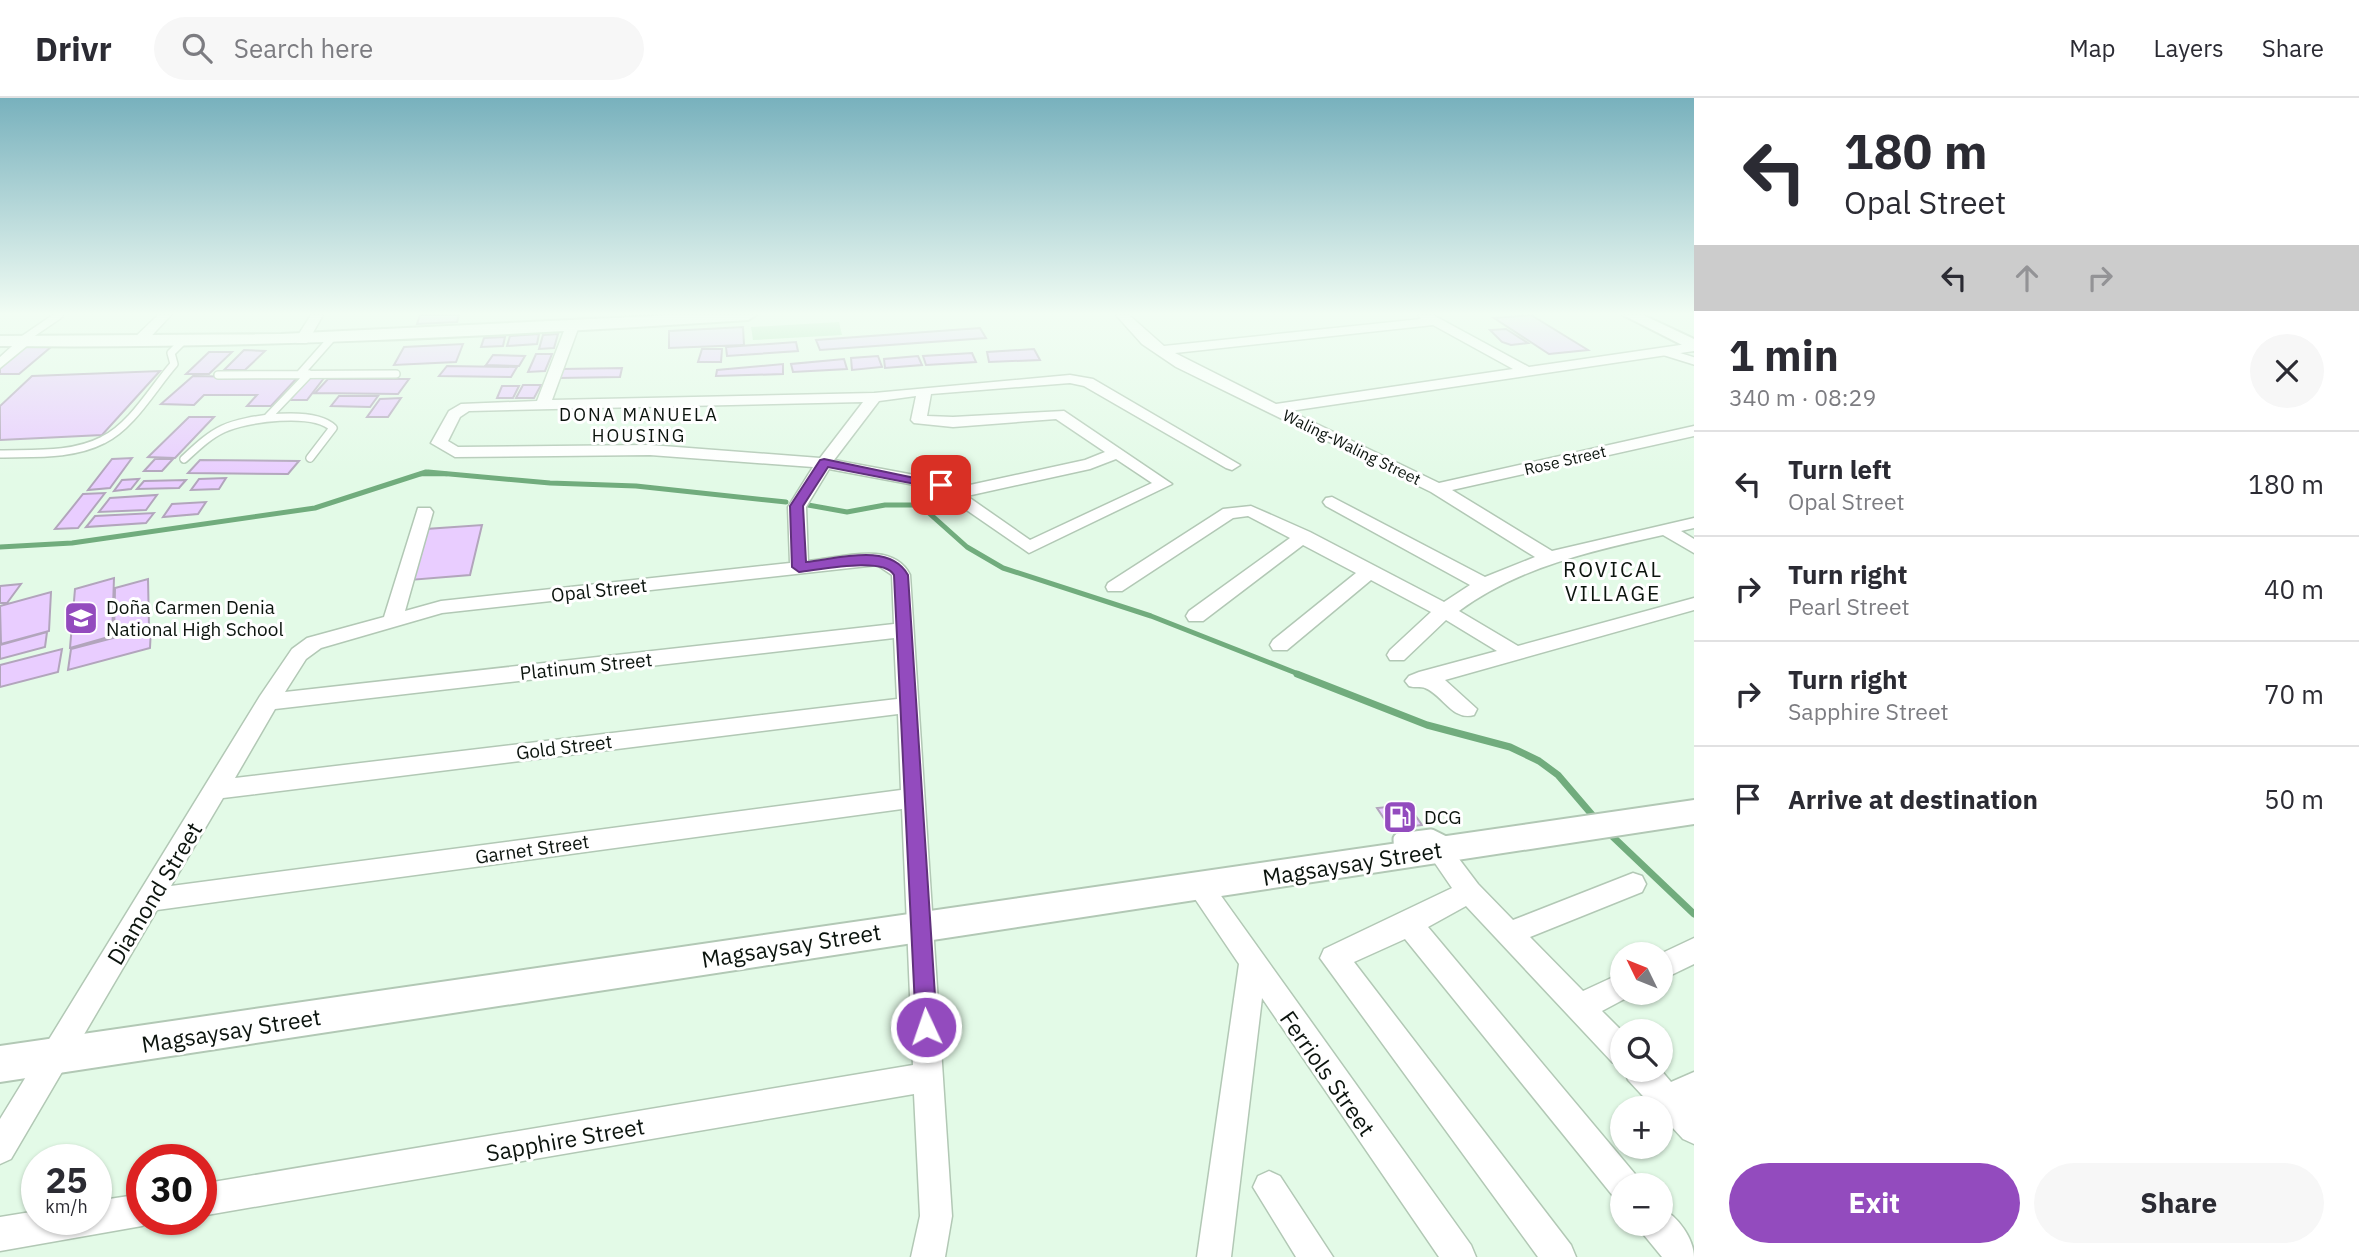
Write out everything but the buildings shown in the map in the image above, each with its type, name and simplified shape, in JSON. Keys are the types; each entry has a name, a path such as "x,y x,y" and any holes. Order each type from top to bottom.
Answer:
{"street":[{"path":"543,404 560,369"},
{"name":"Waling-Waling Street","path":"1196,369 1437,488 1549,557"},
{"path":"1523,369 1528,372"},
{"path":"1274,409 1548,369"},
{"path":"924,390 919,421 953,422 1059,414 1164,484 1029,547 956,492 926,480 824,463 650,450 455,452 439,443 454,414 466,407 874,397 924,390 1078,380 1118,399 1232,464"},
{"path":"799,567 797,506 824,463 874,397"},
{"name":"Rose Street","path":"1437,488 1694,431"},
{"path":"956,492 1090,464 1117,453"},
{"path":"1332,502 1486,586"},
{"path":"1115,587 1229,513 1240,510 1265,516 1304,536 1445,611 1517,654"},
{"path":"393,619 425,512"},
{"path":"1397,655 1445,611 1486,586 1549,557 1694,523"},
{"path":"1666,529 1694,547"},
{"path":"1196,616 1304,536"},
{"name":"Opal Street","path":"314,643 441,607 867,559 888,562 897,567 901,575 904,630"},
{"path":"1280,645 1369,572"},
{"path":"1466,709 1421,679 1694,604"},
{"path":"904,630 936,1216 928,1257"},
{"name":"Platinum Street","path":"268,702 904,630"},
{"name":"Diamond Street","path":"0,1148 268,702 299,654 314,643"},
{"name":"Gold Street","path":"217,789 910,705"},
{"name":"Garnet Street","path":"149,900 915,798"},
{"name":"Magsaysay Street","path":"0,1064 1694,812"},
{"path":"1446,849 1469,892 1610,1039"},
{"path":"1510,933 1633,884"},
{"name":"Ferriols Street","path":"1200,887 1252,965 1459,1257"},
{"path":"1469,892 1409,924 1334,958 1559,1257"},
{"path":"1409,924 1614,1173"},
{"path":"1673,961 1694,950"},
{"path":"1214,1257 1252,965"},
{"path":"1580,1007 1610,992"},
{"name":"Sapphire Street","path":"217,1197 929,1077"},
{"path":"1662,1082 1681,1093 1694,1128"},
{"path":"1269,1187 1316,1257"},
{"path":"0,1234 21,1231"},
{"path":"1667,1236 1684,1257"}],"lane":[{"path":"0,454 77,450 113,434 170,369"},
{"path":"300,374 304,369"},
{"path":"268,417 309,374"},
{"path":"218,375 396,374"},
{"path":"184,460 205,439 220,429 250,418 268,417 313,418 330,423 332,433 310,458"}],"waterway":[{"path":"0,547 72,543 315,508 426,472"},
{"path":"428,472 550,483 636,486 786,502"},
{"path":"420,474 447,474"},
{"path":"808,505 847,512 885,505 920,505 967,547 1003,568 1151,616 1301,675"},
{"path":"1297,674 1427,725 1510,747 1539,761 1558,775 1594,817"},
{"path":"1612,836 1694,914"}],"place":[{"name":"Doña Carmen Denia National High School","path":"81,618"},
{"name":"DCG","path":"1400,817"}],"district":[{"name":"DONA MANUELA HOUSING","path":"639,424"},
{"name":"ROVICAL VILLAGE","path":"1613,581"}],"route":[{"path":"926,1027 901,575 897,567 879,559 799,567 797,506 824,463 926,480 941,485"}]}
